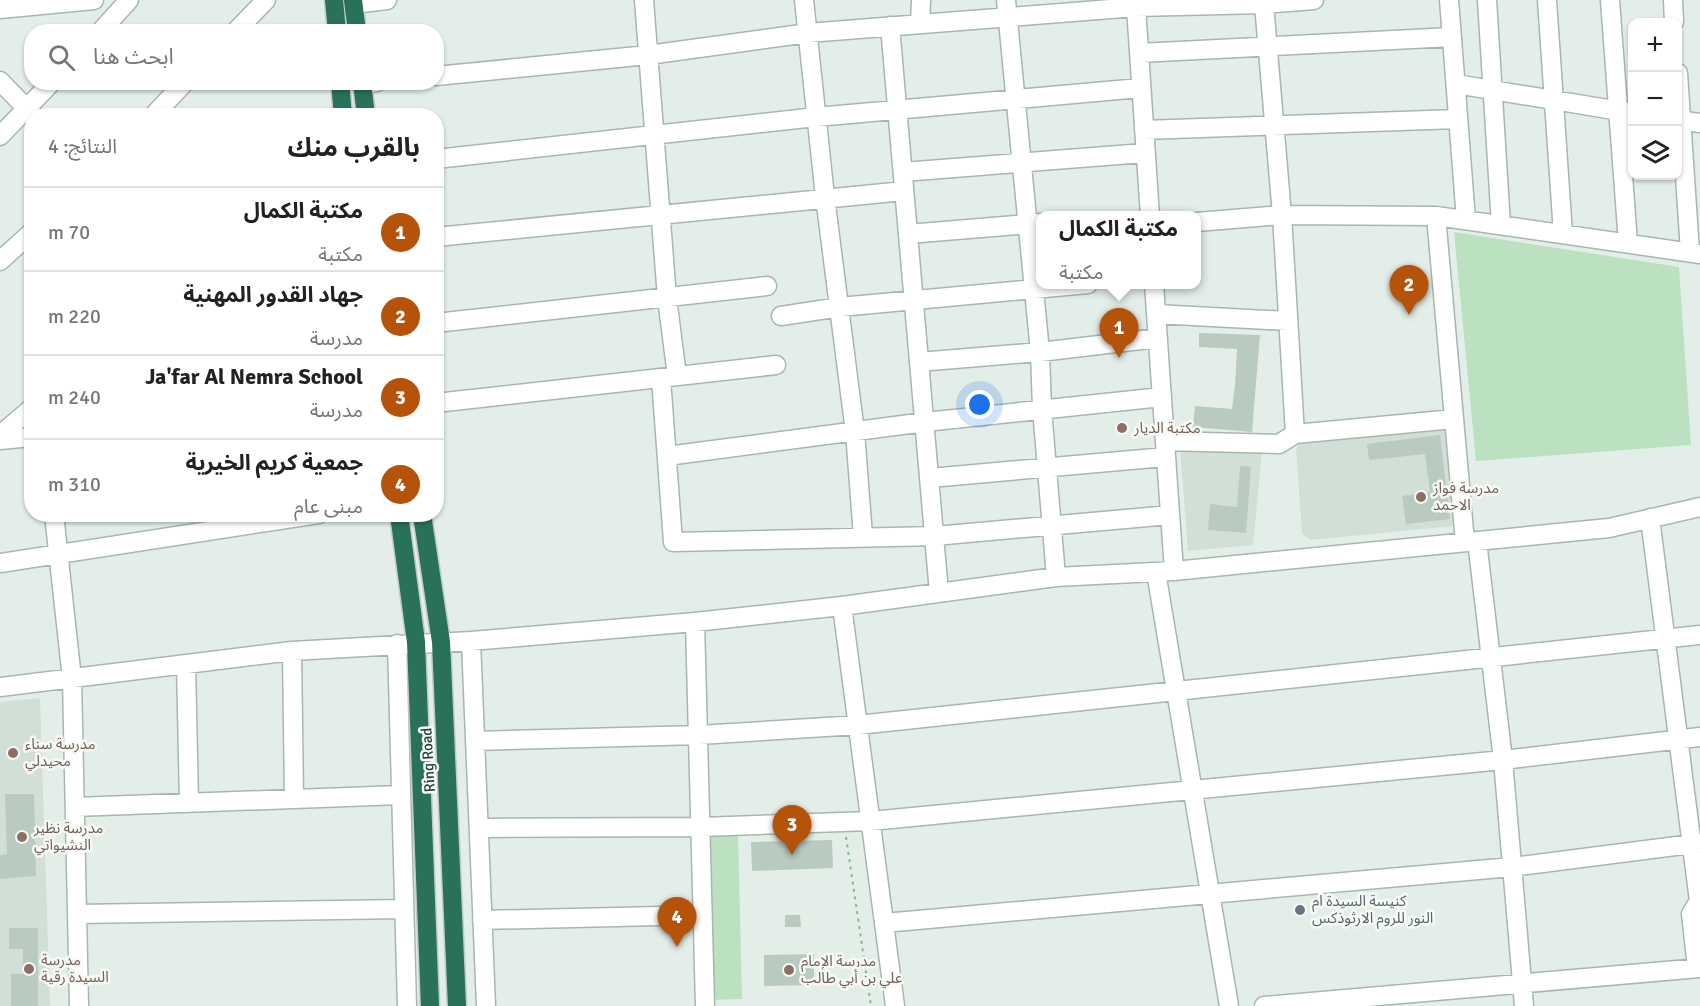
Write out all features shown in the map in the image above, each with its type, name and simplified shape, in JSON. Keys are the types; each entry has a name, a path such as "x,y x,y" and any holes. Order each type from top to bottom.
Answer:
{"highway":[{"path":"334,0 336,24"},
{"path":"353,2 356,24"},
{"path":"341,90 342,108"},
{"path":"366,108 367,90"},
{"name":"Ring Road","path":"400,522 416,642 430,1006"},
{"name":"Ring Road","path":"423,522 441,642 457,1006"}],"street":[{"path":"0,9 94,0"},
{"path":"107,24 129,0"},
{"path":"243,24 266,0"},
{"path":"353,2 387,0"},
{"path":"644,0 667,298 669,377 667,456 673,542 935,536 1170,514"},
{"path":"804,0 825,197 855,432 863,536"},
{"path":"920,24 921,0"},
{"path":"444,75 648,55 808,33 920,24 1007,9 1186,3 1264,4 1314,0"},
{"path":"1449,0 1466,220"},
{"path":"1487,0 1501,225"},
{"path":"1547,0 1563,234"},
{"path":"1610,0 1625,111 1628,243"},
{"path":"1673,0 1674,18"},
{"path":"1264,4 1282,215 1294,434"},
{"path":"1129,5 1138,53 1150,211"},
{"path":"1007,9 1023,164 1034,224 1032,291 1040,352 1042,409 1056,577"},
{"path":"890,26 899,109 939,593"},
{"path":"1138,53 1452,37"},
{"path":"0,81 27,108"},
{"path":"1456,84 1625,111"},
{"path":"444,158 816,117 1140,88"},
{"path":"34,108 46,90"},
{"path":"161,108 177,90"},
{"path":"0,136 24,117"},
{"path":"1144,129 1458,119"},
{"path":"1682,120 1700,123"},
{"path":"1201,222 1282,215 1436,216 1695,253 1680,126"},
{"path":"903,172 1144,153"},
{"path":"444,236 904,191"},
{"path":"1436,216 1454,419 1503,760 1524,1006"},
{"path":"908,234 1034,224"},
{"path":"0,261 24,239"},
{"path":"444,322 767,286"},
{"path":"781,315 840,307 1051,289"},
{"path":"1154,289 1174,571"},
{"path":"1156,314 1288,321"},
{"path":"919,362 1040,352 1158,338"},
{"path":"444,402 776,365"},
{"path":"667,456 925,422 1162,397"},
{"path":"0,435 24,415"},
{"path":"930,478 1047,468 1165,449 1279,444 1294,434 1454,419"},
{"path":"0,440 24,438"},
{"path":"0,687 292,651 416,642 471,641 695,622 842,606 1056,577 1174,571 1609,528 1700,507"},
{"path":"1264,1006 1384,1001 1522,984 1699,968 1691,914 1699,901 1696,844 1678,739 1650,518"},
{"path":"55,522 72,679 79,1006"},
{"path":"0,563 268,522"},
{"path":"1156,572 1229,1006"},
{"path":"842,606 895,1006 887,1006"},
{"path":"695,622 705,1006"},
{"path":"475,741 699,735 858,725 1700,635"},
{"path":"471,641 486,1006"},
{"path":"397,644 407,1006"},
{"path":"292,651 294,799"},
{"path":"186,664 189,803"},
{"path":"479,828 701,827 871,821 1193,792 1700,737"},
{"path":"75,807 401,795"},
{"path":"884,923 1512,867 1696,844"},
{"path":"77,914 404,909"},
{"path":"482,920 703,915"}],"path":[{"path":"844,822 871,1006"}],"shaded area":[{"path":"1442,430 1447,434 1454,526 1310,540 1302,533 1296,449 1299,441"},
{"path":"1180,448 1262,452 1253,545 1188,551"},
{"name":"مدرسة نظير النشيواتي","path":"40,698 50,1006 0,1006 0,702"}],"green space":[{"path":"1454,232 1679,267 1691,445 1476,461"},
{"path":"738,833 742,999 710,1000 704,834"}],"building":[{"path":"1199,333 1260,335 1252,432 1193,427 1195,406 1232,409 1235,385 1237,349 1199,347"},
{"path":"1440,435 1450,519 1406,524 1402,496 1430,492 1425,454 1369,460 1367,444"},
{"path":"1240,466 1251,467 1246,533 1208,530 1210,504 1237,507"},
{"path":"5,794 34,794 36,876 0,879 0,855 7,854"},
{"path":"832,840 833,868 752,871 751,842"},
{"path":"785,915 800,915 801,927 785,927"},
{"path":"9,928 38,928 38,1006 11,1006 11,974 23,974 23,949 9,949"},
{"name":"مدرسة الإمام علي بن أبي طالب","path":"814,954 814,985 764,986 764,955"}],"place":[{"name":"جهاد القدور المهنية","path":"1409,315"},
{"name":"مكتبة الكمال","path":"1119,358"},
{"name":"مكتبة الديار","path":"1122,428"},
{"name":"مدرسة فواز الاحمد","path":"1421,497"},
{"name":"مدرسة سناء محيدلي","path":"13,753"},
{"name":"مدرسة نظير النشيواتي","path":"22,837"},
{"name":"Ja'far Al Nemra School","path":"792,855"},
{"name":"كنيسة السيدة ام النور للروم الارثوذكس","path":"1300,910"},
{"name":"جمعية كريم الخيرية","path":"677,947"},
{"name":"مدرسة السيدة رقية","path":"29,969"},
{"name":"مدرسة الإمام علي بن أبي طالب","path":"789,970"}]}
